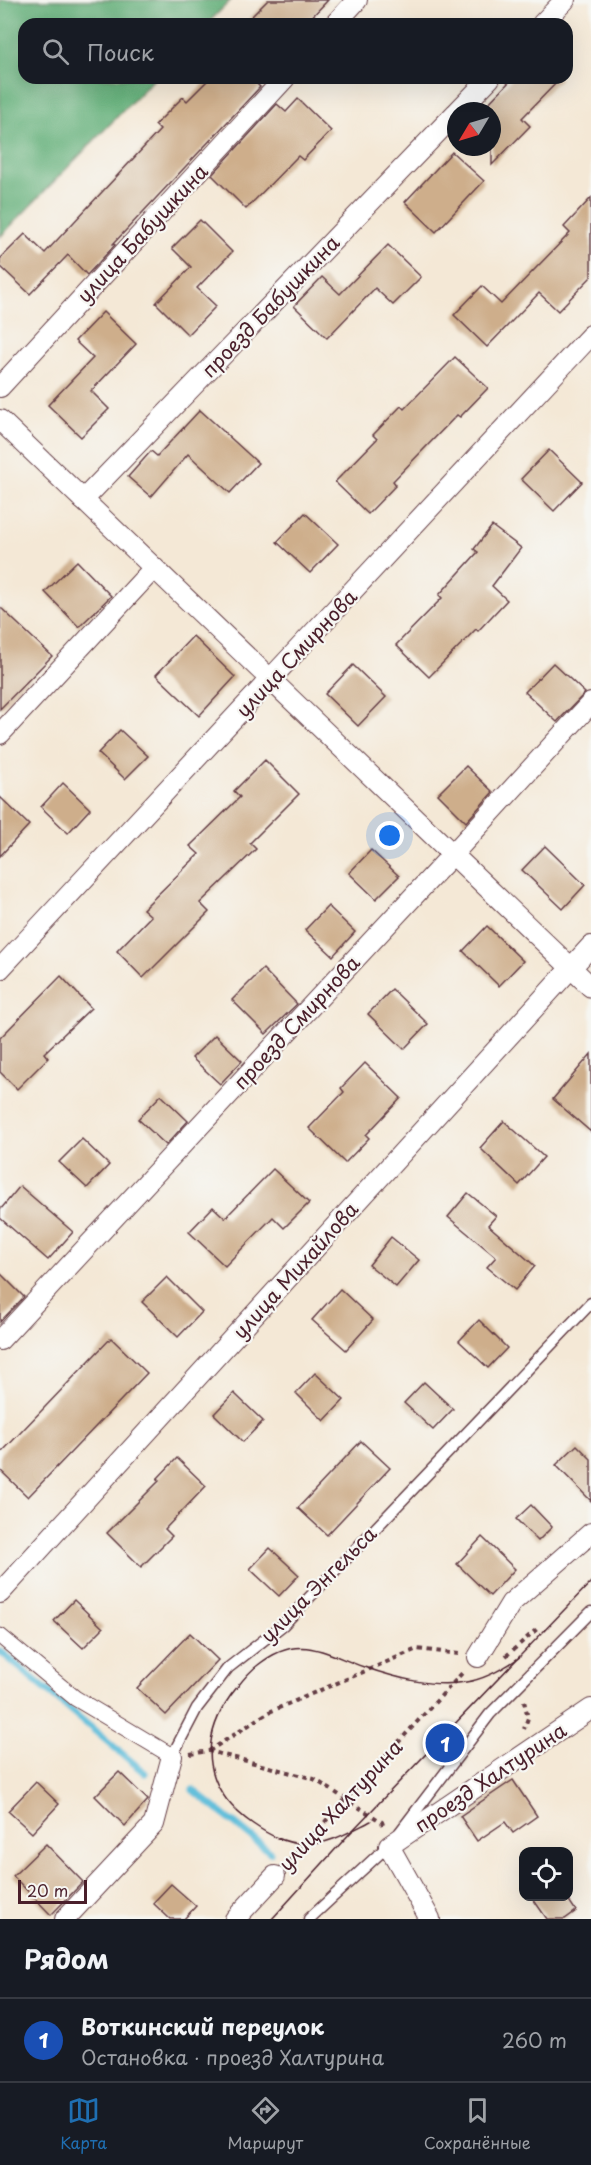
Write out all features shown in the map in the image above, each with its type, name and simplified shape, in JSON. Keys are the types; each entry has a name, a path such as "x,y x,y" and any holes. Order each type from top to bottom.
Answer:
{"street":[{"path":"340,18 357,0"},
{"path":"548,18 565,0"},
{"name":"улица Бабушкина","path":"0,387 279,84"},
{"name":"проезд Бабушкина","path":"467,102 484,84"},
{"name":"проезд Бабушкина","path":"83,500 447,122"},
{"name":"улица Смирнова","path":"0,969 591,335"},
{"path":"0,420 591,987"},
{"path":"0,734 154,568"},
{"name":"проезд Смирнова","path":"0,1340 591,703"},
{"name":"улица Михайлова","path":"0,1593 591,946"},
{"path":"478,1657 511,1603 591,1533"},
{"path":"0,1636 75,1698 172,1756"},
{"name":"проезд Халтурина","path":"388,1846 591,1708"},
{"name":"улица Энгельса","path":"65,1919 154,1824 172,1756"},
{"path":"388,1846 430,1919"},
{"name":"улица Халтурина","path":"235,1919 275,1876"}],"lane":[{"name":"улица Энгельса","path":"172,1756 197,1708 228,1668 283,1625 591,1303"},
{"path":"309,1919 388,1846 490,1714 591,1611"}],"path":[{"path":"498,1662 537,1629"},
{"path":"209,1751 268,1712 417,1649 478,1657"},
{"name":"улица Халтурина","path":"275,1876 478,1657"},
{"path":"172,1756 209,1751 314,1779 382,1822 388,1846"}],"green space":[{"path":"0,0 231,0 213,18 18,18 18,84 149,84 0,237"}],"building":[{"path":"268,0 328,0 311,18 250,18"},
{"path":"204,84 257,84 260,87 113,244 115,245 87,275 68,255 30,294 0,266 0,259 25,234 45,253 160,130 155,125 183,97 187,101"},
{"path":"507,84 555,84 522,118 530,126 501,156 501,102 490,102"},
{"path":"298,99 331,131 303,160 298,156 246,209 212,175 277,104 286,112"},
{"path":"448,156 456,156 484,181 436,232 405,202"},
{"path":"492,156 501,156 492,165"},
{"path":"591,198 591,277 558,311 539,293 487,347 454,315 482,286 501,304 570,233 564,227"},
{"path":"200,220 232,252 197,288 216,306 188,335 156,303 191,267 172,248"},
{"path":"388,245 421,277 393,305 375,288 327,338 294,306 322,277 340,294"},
{"path":"103,312 136,344 91,391 109,409 81,437 48,405 93,358 75,341"},
{"path":"455,357 488,388 460,417 457,415 393,481 396,485 368,514 335,482 377,439 373,435 401,406 404,409"},
{"path":"200,410 258,463 230,493 188,454 151,497 128,477 151,451 157,456"},
{"path":"549,450 582,482 554,511 521,479"},
{"path":"305,513 338,544 310,573 277,542"},
{"path":"492,526 521,548 492,586 507,600 429,677 396,645 442,598 439,595 478,552 474,549"},
{"path":"77,561 111,596 79,627 45,592"},
{"path":"0,607 52,656 0,709"},
{"path":"193,636 235,677 199,716 156,675"},
{"path":"553,663 585,693 557,722 525,692"},
{"path":"353,665 386,697 358,726 325,694"},
{"path":"120,730 148,756 125,779 98,753"},
{"path":"265,760 299,794 250,843 256,849 200,903 209,912 143,978 117,951 151,916 143,909 199,854 190,846 240,797 234,791"},
{"path":"466,766 493,792 466,822 438,794"},
{"path":"63,783 90,809 68,833 41,807"},
{"path":"0,797 29,825 0,856"},
{"path":"545,846 585,885 563,909 522,870"},
{"path":"371,850 399,876 376,899 349,873"},
{"path":"328,906 355,932 333,956 305,930"},
{"path":"487,926 523,961 499,986 463,951"},
{"path":"263,969 297,1004 266,1034 232,1000"},
{"path":"61,976 91,1008 44,1053 48,1058 17,1089 0,1072 0,1038"},
{"path":"392,989 428,1024 404,1049 368,1014"},
{"path":"215,1035 242,1061 220,1084 192,1058"},
{"path":"591,1054 591,1132 553,1099"},
{"path":"365,1063 401,1098 366,1135 369,1138 345,1163 309,1128 344,1092 341,1088"},
{"path":"161,1095 188,1121 166,1145 138,1119"},
{"path":"504,1121 544,1157 519,1185 480,1148"},
{"path":"82,1139 109,1165 87,1188 59,1162"},
{"path":"273,1169 309,1203 284,1228 273,1217 225,1266 189,1232 213,1207 225,1218"},
{"path":"20,1186 73,1232 48,1260 0,1218 0,1210"},
{"path":"468,1193 496,1216 488,1225 535,1266 515,1290 487,1267 496,1257 448,1217"},
{"path":"391,1237 419,1260 396,1287 369,1265"},
{"path":"0,1273 24,1297 0,1322"},
{"path":"167,1277 202,1312 178,1337 142,1302"},
{"path":"340,1289 373,1320 346,1350 312,1320"},
{"path":"479,1320 507,1348 488,1368 459,1341"},
{"path":"111,1338 147,1373 28,1497 0,1470 0,1454"},
{"path":"315,1373 344,1400 324,1421 296,1393"},
{"path":"424,1382 453,1409 433,1430 404,1403"},
{"path":"234,1393 263,1421 243,1442 214,1414"},
{"path":"361,1441 390,1468 327,1535 298,1508"},
{"path":"577,1445 591,1459 591,1501 556,1465"},
{"path":"177,1458 206,1486 165,1529 172,1536 141,1567 107,1533 159,1481 157,1479"},
{"path":"531,1505 552,1527 538,1541 516,1519"},
{"path":"482,1537 515,1569 490,1596 457,1564"},
{"path":"270,1548 299,1575 279,1596 250,1569"},
{"path":"74,1600 103,1628 83,1648 54,1621"},
{"path":"190,1633 218,1660 166,1715 137,1688"},
{"path":"119,1772 148,1800 125,1826 95,1796"},
{"path":"513,1780 537,1816 513,1833 505,1822 477,1841 460,1816"},
{"path":"36,1782 59,1804 32,1833 8,1811"},
{"path":"46,1844 83,1882 51,1915 13,1876"},
{"path":"171,1884 196,1906 184,1919 170,1919 153,1903"},
{"path":"534,1901 569,1901 576,1911 565,1919 547,1919"}],"waterway":[{"path":"0,1651 145,1773"},
{"path":"193,1790 270,1852"}],"tram line":[{"path":"272,1919 352,1831 591,1582"},
{"path":"371,1821 321,1843 289,1842 253,1824 225,1797 216,1781 211,1765 210,1748 213,1731 220,1713 247,1675 273,1655 286,1649 299,1647 311,1648 401,1678 440,1684 480,1679 520,1657"}],"place":[{"name":"Воткинский переулок","path":"445,1743"}]}
